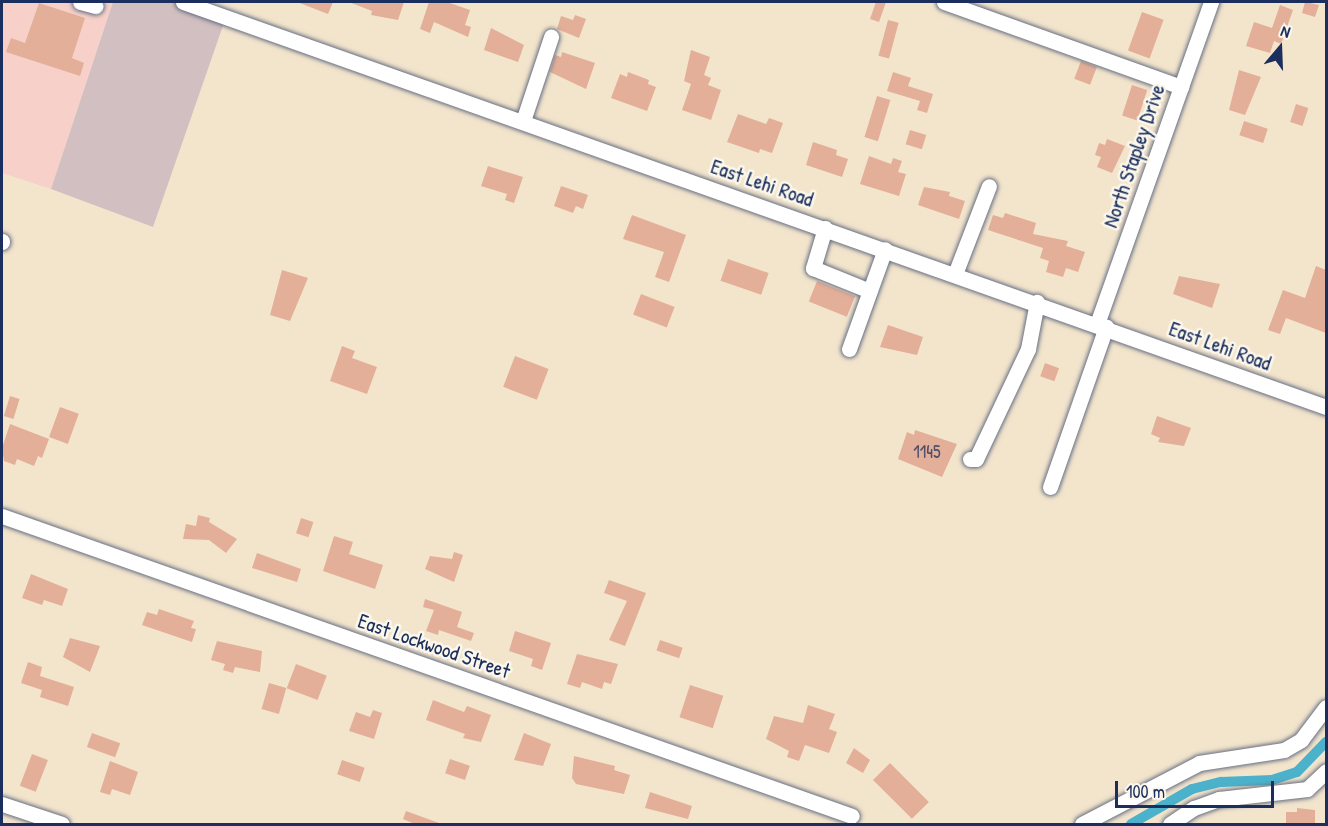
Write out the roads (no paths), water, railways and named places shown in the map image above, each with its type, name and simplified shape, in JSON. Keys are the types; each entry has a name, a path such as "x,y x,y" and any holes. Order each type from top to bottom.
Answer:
{"street":[{"path":"80,2 95,6"},
{"name":"East Lehi Road","path":"183,2 1102,325 1326,407"},
{"path":"944,2 1181,87"},
{"name":"North Stapley Drive","path":"1050,487 1211,2"},
{"path":"523,121 551,37"},
{"path":"955,274 989,186"},
{"path":"825,228 813,268 870,291"},
{"path":"849,349 885,249"},
{"path":"970,459 976,459 1028,349 1037,302"},
{"name":"East Lockwood Street","path":"2,516 852,816"},
{"path":"1082,825 1199,763 1284,750 1301,740 1326,706"},
{"path":"1170,825 1194,808 1219,799 1307,789 1326,771"},
{"path":"2,804 62,825"}],"waterway":[{"path":"1131,824 1192,789 1221,782 1272,780 1297,772 1326,742"}]}
